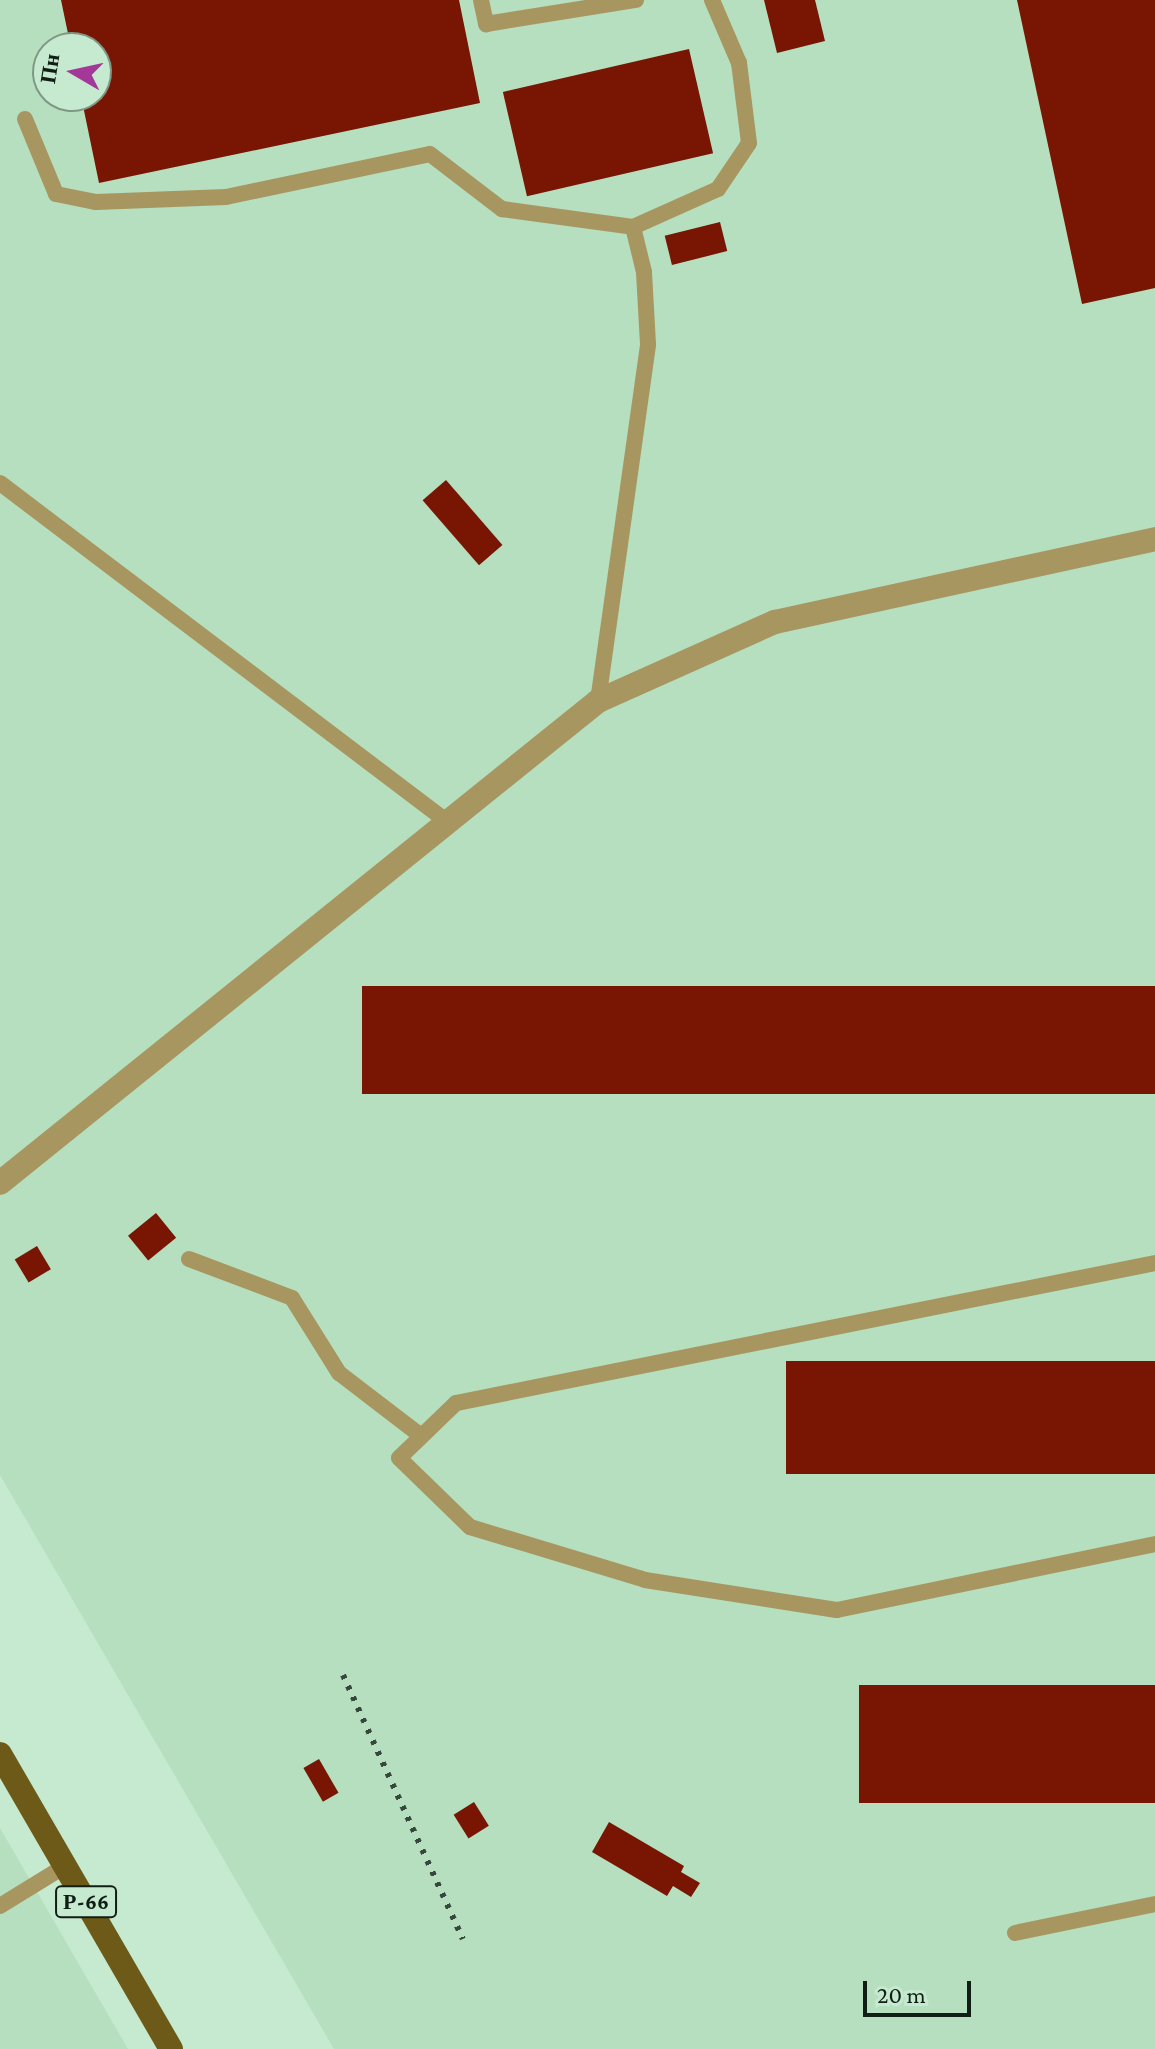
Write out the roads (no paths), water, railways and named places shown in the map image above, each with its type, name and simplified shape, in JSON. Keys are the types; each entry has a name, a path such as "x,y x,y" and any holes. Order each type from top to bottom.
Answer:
{"main road":[{"name":"Р-66","path":"0,1754 171,2049"}],"street":[{"path":"0,1183 445,820 598,701 775,622 1155,539"}],"lane":[{"path":"481,0 486,24 636,0"},
{"path":"25,119 56,194 96,202 226,197 430,154 502,209 633,227 718,189 749,143 739,63 712,0"},
{"path":"598,701 648,344 644,272 633,227"},
{"path":"0,483 445,820"},
{"path":"189,1259 292,1298 339,1373 421,1436"},
{"path":"1155,1263 456,1403 399,1458 470,1527 645,1580 837,1610 1155,1544"},
{"path":"0,1906 65,1866"},
{"path":"1015,1933 1155,1904"}],"railway":[{"path":"343,1675 463,1939"}]}
